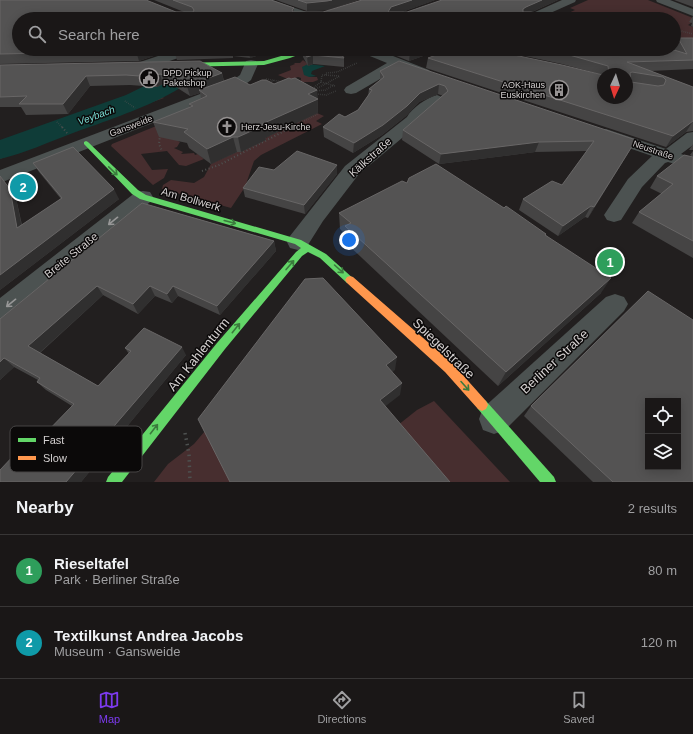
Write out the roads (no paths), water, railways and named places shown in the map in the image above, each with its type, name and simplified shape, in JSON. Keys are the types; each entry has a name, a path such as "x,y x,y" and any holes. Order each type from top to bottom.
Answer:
{"street":[{"path":"544,12 571,0"},
{"path":"661,0 693,13"},
{"path":"268,2 297,12"},
{"path":"138,66 169,56"},
{"path":"138,66 251,64 276,60 288,56"},
{"path":"367,56 403,66 437,78"},
{"path":"351,90 403,66 430,60"},
{"name":"Gansweide","path":"0,177 234,86 246,76 251,64"},
{"name":"Kälkstraße","path":"303,244 316,216 352,170 414,120 417,114 437,100"},
{"name":"Neustraße","path":"594,130 693,164"},
{"path":"614,215 635,183 659,159 669,155 693,137"},
{"name":"Am Bollwerk","path":"86,143 135,192 143,197 303,244"},
{"name":"Breite Straße","path":"0,312 143,197"},
{"name":"Am Kahlenturm","path":"142,445 249,311 299,254 303,244"},
{"name":"Spiegelstraße","path":"303,244 334,264 449,368 549,482"},
{"name":"Berliner Straße","path":"494,419 615,304"},
{"name":"Am Kahlenturm","path":"113,482 121,472"}],"water":[{"path":"308,64 325,66 312,71 311,74 316,76 309,77 304,75 302,67"}],"waterway":[{"name":"Veybach","path":"0,150 135,101 180,78 187,72"}],"place":[{"name":"DPD Pickup Paketshop","path":"149,78"},
{"name":"AOK-Haus Euskirchen","path":"559,90"},
{"name":"Herz-Jesu-Kirche","path":"227,127"},
{"name":"Textilkunst Andrea Jacobs","path":"23,187"},
{"name":"Rieseltafel","path":"610,262"}]}
